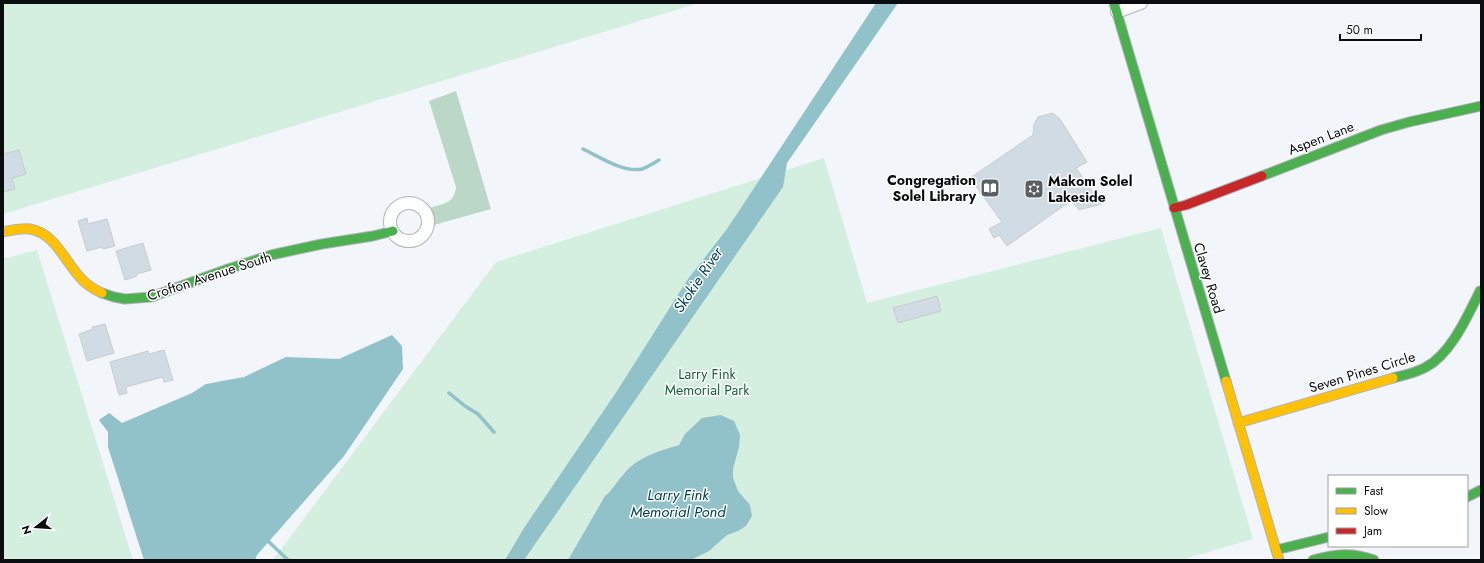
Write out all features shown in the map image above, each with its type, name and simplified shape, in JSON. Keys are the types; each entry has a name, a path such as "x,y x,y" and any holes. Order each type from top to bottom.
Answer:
{"main road":[{"name":"Clavey Road","path":"1115,8 1238,424 1280,560"},
{"name":"Aspen Lane","path":"1174,208 1186,205 1381,130 1408,122 1481,106"},
{"name":"Crofton Avenue South","path":"3,232 29,229 45,235 60,250 79,277 92,288 108,296 124,299 150,297 232,267 272,255 393,231"},
{"name":"Seven Pines Circle","path":"1238,424 1414,372 1430,365 1444,352 1465,320 1480,292"},
{"path":"1468,497 1481,490"},
{"path":"1276,550 1328,538"},
{"path":"1313,560 1333,554 1350,553 1374,560"},
{"path":"1321,560 1333,554"}],"street":[{"path":"1115,8 1141,3"}],"green space":[{"path":"3,3 699,3 3,214"},
{"path":"456,91 491,209 434,225 430,208 444,204 451,200 455,193 456,187 429,101"},
{"name":"Larry Fink Memorial Park","path":"824,158 867,303 1161,228 1253,539 1181,560 273,560 496,262"},
{"path":"37,250 133,560 3,560 3,259"}],"water":[{"name":"Skokie River","path":"876,3 898,3 787,163 783,187 524,560 505,560 524,528 617,391 688,279 727,229"},
{"path":"392,335 402,346 403,369 344,456 257,555 255,560 144,560 108,447 108,432 99,420 109,413 122,423 192,393 206,384 244,377 286,357 339,359"},
{"name":"Larry Fink Memorial Pond","path":"721,415 734,421 740,435 739,447 733,469 733,478 738,491 750,505 752,516 746,526 727,535 709,551 691,560 568,560 605,496 629,469 642,459 679,445 685,434 702,418"}],"building":[{"name":"Makom Solel Lakeside","path":"1053,113 1060,119 1087,162 1076,168 1101,204 1079,210 1072,200 1007,246 999,235 994,238 989,229 1002,222 970,178 1033,135 1034,124 1038,117"},
{"path":"19,150 26,174 12,178 15,189 3,192 3,154"},
{"path":"87,218 88,224 107,219 115,246 103,249 102,247 87,251 78,221"},
{"path":"143,243 151,270 137,274 137,276 125,280 116,251"},
{"path":"937,296 941,311 898,323 893,308"},
{"path":"105,324 114,353 87,361 79,334 93,329 92,327"},
{"path":"164,350 173,380 164,382 163,377 126,387 127,393 119,395 110,362 148,351 149,354"}],"waterway":[{"path":"583,149 612,164 627,169 642,169 659,160"},
{"path":"449,393 478,414 494,432"},
{"path":"269,542 288,560"}],"traffic: fast":[{"path":"1114,3 1226,381"},
{"path":"1262,176 1381,130 1409,122 1481,106"},
{"path":"102,293 125,299 151,297 271,255 393,231"},
{"path":"1393,378 1410,374 1435,361 1451,344 1480,291"},
{"path":"1468,496 1481,490"},
{"path":"1276,550 1328,537"},
{"path":"1313,560 1329,556 1344,555 1366,557 1374,560"}],"traffic: slow":[{"path":"3,232 20,229 38,231 52,241 83,281 102,293"},
{"path":"1238,423 1393,378"},
{"path":"1226,381 1279,560"}],"traffic: jam":[{"path":"1174,208 1186,205 1262,176"}],"place":[{"name":"Congregation Solel Library","path":"990,188"},
{"name":"Makom Solel Lakeside","path":"1034,189"}]}
